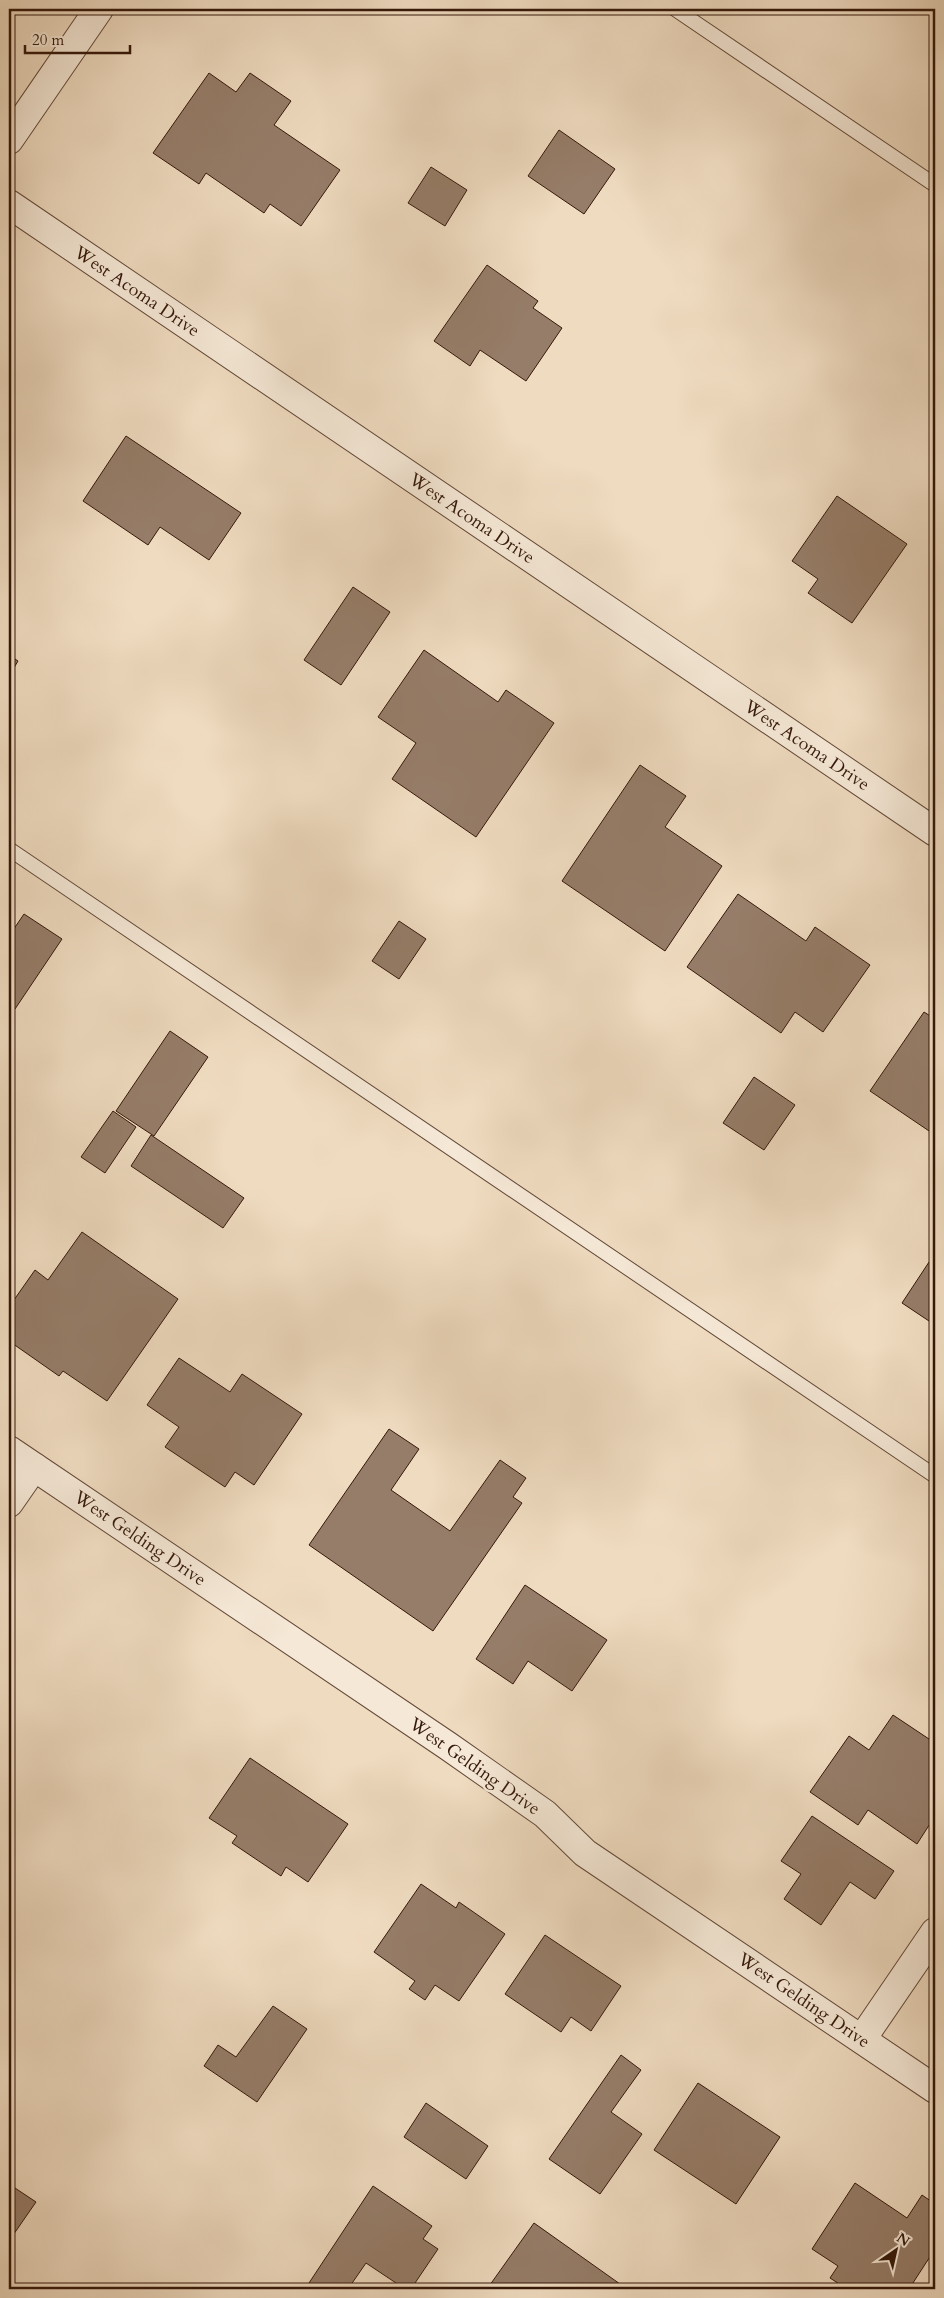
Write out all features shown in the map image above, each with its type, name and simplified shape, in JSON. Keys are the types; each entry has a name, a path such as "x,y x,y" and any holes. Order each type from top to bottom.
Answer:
{"street":[{"path":"9,140 99,9"},
{"name":"West Acoma Drive","path":"9,204 935,832"},
{"name":"West Gelding Drive","path":"9,1450 448,1746 545,1814 585,1853 935,2089"},
{"path":"9,1503 34,1467"},
{"path":"862,2039 935,1932"}],"lane":[{"path":"674,9 935,184"},
{"path":"9,849 935,1476"}],"building":[{"path":"209,73 236,92 250,73 291,101 274,125 340,170 301,226 270,204 264,213 206,173 199,184 153,153"},
{"path":"559,130 615,169 584,214 528,176"},
{"path":"431,167 467,190 445,226 408,203"},
{"path":"487,265 538,301 533,308 562,328 526,381 480,350 470,366 434,341"},
{"path":"126,436 241,513 209,560 160,527 148,545 83,501"},
{"path":"837,496 907,544 852,623 808,593 818,579 792,561"},
{"path":"353,587 390,612 341,685 304,660"},
{"path":"424,650 498,702 506,690 554,723 476,837 392,779 416,743 378,717"},
{"path":"9,655 18,661 9,676"},
{"path":"640,765 686,796 665,827 722,866 665,951 562,881"},
{"path":"738,894 806,941 815,927 870,965 823,1032 795,1012 781,1033 687,967"},
{"path":"24,914 62,939 15,1009 9,1005 9,936"},
{"path":"399,921 426,939 399,979 372,961"},
{"path":"924,1012 935,1019 935,1135 870,1091"},
{"path":"170,1031 208,1057 154,1136 116,1111"},
{"path":"754,1077 795,1105 764,1150 723,1123"},
{"path":"113,1111 136,1127 105,1173 81,1157"},
{"path":"151,1135 244,1198 223,1228 131,1166"},
{"path":"82,1232 178,1299 107,1401 63,1371 59,1376 9,1341 9,1307 35,1270 48,1280"},
{"path":"935,1253 935,1325 902,1303"},
{"path":"179,1358 230,1392 242,1374 302,1414 254,1485 235,1472 225,1487 165,1447 179,1427 147,1405"},
{"path":"389,1429 419,1449 391,1490 450,1531 500,1460 526,1478 513,1497 522,1503 433,1631 309,1545"},
{"path":"525,1585 607,1640 572,1691 528,1661 513,1684 476,1659"},
{"path":"893,1715 935,1743 935,1816 917,1844 868,1810 858,1825 810,1792 849,1736 869,1750"},
{"path":"250,1758 348,1824 308,1882 286,1867 281,1876 232,1843 237,1836 209,1818"},
{"path":"812,1816 894,1871 875,1899 850,1882 821,1925 784,1899 801,1874 781,1861"},
{"path":"421,1884 456,1908 459,1902 505,1934 459,2001 435,1985 425,2000 409,1989 415,1981 374,1952"},
{"path":"545,1935 621,1986 591,2031 571,2017 561,2032 505,1994"},
{"path":"273,2006 307,2029 257,2102 204,2066 218,2045 236,2057"},
{"path":"621,2055 641,2070 611,2112 642,2134 600,2194 549,2159"},
{"path":"698,2083 780,2137 736,2204 654,2150"},
{"path":"426,2103 488,2146 466,2179 404,2137"},
{"path":"855,2183 907,2218 922,2195 935,2204 935,2249 909,2289 847,2289 830,2278 838,2266 812,2249"},
{"path":"9,2184 36,2202 9,2241"},
{"path":"373,2186 432,2226 423,2239 438,2249 411,2289 405,2289 366,2263 348,2289 318,2289 309,2283"},
{"path":"534,2223 620,2284 617,2289 487,2289"}]}
